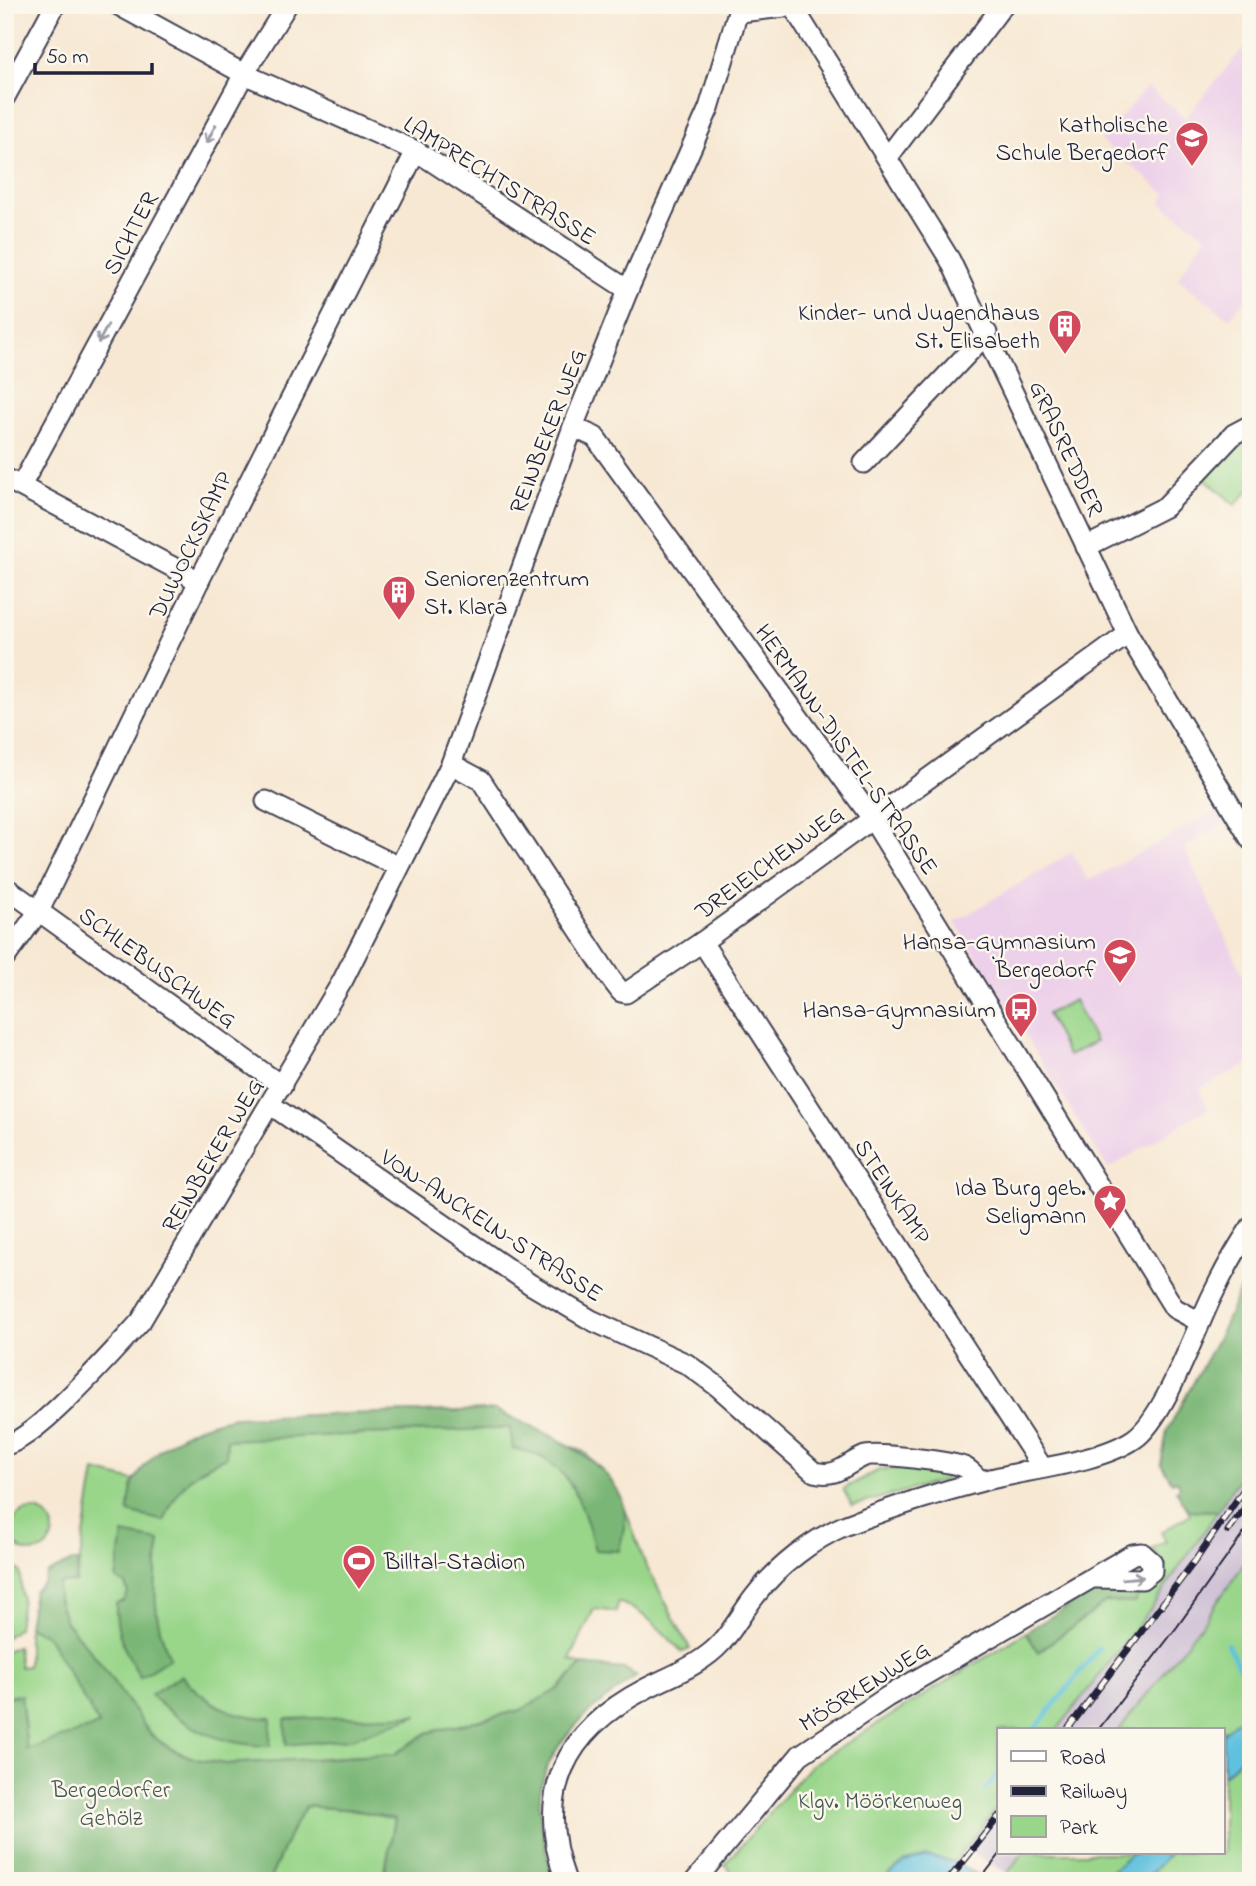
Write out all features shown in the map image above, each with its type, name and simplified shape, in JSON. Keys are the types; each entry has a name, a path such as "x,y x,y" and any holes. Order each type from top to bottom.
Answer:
{"street":[{"path":"5,97 55,5"},
{"name":"LAMPRECHTSTRASSE","path":"118,5 244,74 416,151 628,290"},
{"name":"SICHTER","path":"13,482 244,74 287,5"},
{"path":"888,157 1003,5"},
{"name":"GRASREDDER","path":"792,6 950,260 987,332 1128,634 1251,841"},
{"name":"REINBEKER WEG","path":"14,1441 103,1363 141,1321 343,980 451,764 573,427 628,290 709,108 740,9 792,6"},
{"name":"DUWOCKSKAMP","path":"5,958 39,911 199,581 416,151"},
{"path":"864,463 987,332"},
{"path":"1086,547 1166,508 1234,434 1251,425"},
{"name":"HERMANN-DISTEL-STRASSE","path":"573,427 595,437 871,817 1174,1308 1200,1322"},
{"path":"13,482 199,581"},
{"name":"DREIEICHENWEG","path":"451,764 481,780 611,979 621,992 629,992 1128,634"},
{"path":"266,802 399,867"},
{"name":"SCHLEBUSCHWEG","path":"5,887 282,1086"},
{"name":"STEINKAMP","path":"702,942 1042,1467"},
{"name":"VON-ANCKELN-STRASSE","path":"271,1105 530,1284 591,1320 687,1364 717,1385 814,1472 827,1475 842,1471 865,1455 881,1454 964,1467 981,1481"},
{"path":"566,1881 551,1828 552,1800 561,1772 579,1740 603,1716 633,1696 694,1664 721,1643 757,1593 799,1553 842,1527 903,1504 981,1481 1118,1448 1137,1438 1153,1417 1175,1377 1200,1322 1251,1227"},
{"name":"MÖÖRKENWEG","path":"695,1881 800,1755 887,1697 1096,1578 1133,1554 1149,1556"}],"shaded area":[{"name":"Katholische Schule Bergedorf","path":"1251,39 1251,291 1229,319 1178,278 1206,236 1161,203 1166,194 1101,141 1147,86 1185,118"},
{"name":"Hansa-Gymnasium Bergedorf","path":"1220,809 1228,822 1184,847 1251,992 1251,1063 1199,1089 1208,1108 1108,1169 955,922 1072,852 1088,881"},
{"path":"1251,1460 1251,1554 1204,1620 1121,1728 1059,1728 1190,1553"},
{"path":"997,1808 997,1854 1022,1854 1007,1873 964,1849"}],"green space":[{"path":"1251,434 1251,488 1235,505 1202,476 1236,441"},
{"path":"1074,1000 1095,1042 1068,1056 1047,1014"},
{"path":"1251,1265 1251,1460 1218,1511 1188,1510 1176,1490 1180,1486 1177,1480 1172,1482 1161,1464 1167,1431 1221,1332"},
{"name":"Billtal-Stadion","path":"495,1410 584,1452 601,1469 621,1498 644,1561 690,1649 682,1652 645,1617 618,1602 616,1612 594,1609 570,1660 582,1665 558,1689 521,1710 427,1733 395,1754 225,1764 196,1759 171,1749 151,1735 98,1660 66,1622 58,1599 58,1583 76,1582 95,1471 134,1481 167,1446 189,1431 235,1417"},
{"path":"495,1410 574,1449 593,1462 609,1478 620,1495 625,1514 619,1551 595,1550 585,1515 570,1484 548,1461 532,1453 513,1449 510,1428 227,1440 226,1457 204,1468 188,1481 175,1498 164,1521 128,1512 133,1483 154,1455 178,1437 220,1420 235,1417"},
{"path":"900,1468 945,1475 945,1480 852,1506 843,1489 879,1470"},
{"path":"32,1510 47,1516 53,1531 47,1546 32,1552 17,1546 11,1531 17,1516"},
{"name":"Klgv. Möörkenweg","path":"1188,1510 1218,1511 1152,1607 1059,1728 997,1728 997,1808 954,1862 932,1858 915,1860 899,1867 882,1881 737,1881 725,1864 811,1765 1101,1586 1106,1602 1159,1558 1152,1549 1166,1541 1161,1532 1190,1515"},
{"path":"123,1534 160,1541 156,1572 157,1615 170,1658 140,1677 126,1651 117,1624 116,1603 124,1601 128,1593 125,1584 116,1579"},
{"path":"1251,1554 1251,1709 1224,1732 1224,1728 1121,1728 1204,1621"},
{"path":"5,1558 20,1572 22,1598 18,1628 5,1638 5,1604 9,1600 5,1595 5,1586 14,1577 5,1568"},
{"name":"Bergedorfer Gehölz","path":"70,1562 78,1562 75,1582 58,1583 58,1599 66,1622 98,1660 151,1735 171,1749 195,1759 225,1764 395,1754 427,1733 521,1710 558,1689 582,1665 625,1669 637,1676 578,1723 555,1752 547,1769 541,1787 540,1808 551,1873 548,1881 383,1881 395,1819 355,1810 306,1806 293,1827 269,1881 5,1881 5,1700 10,1696 21,1695 27,1750 99,1725 47,1636 28,1626 34,1591 44,1582 46,1574"},
{"path":"1101,1586 1144,1587 1134,1603 1106,1602 1038,1652 1026,1632"},
{"path":"28,1626 47,1636 99,1725 27,1750 21,1695 10,1696 5,1700 5,1651 17,1646 20,1667 28,1666"},
{"path":"181,1675 200,1694 221,1707 244,1715 271,1718 270,1746 235,1742 205,1733 177,1717 150,1695"},
{"path":"418,1715 351,1739 286,1745 285,1719"},
{"path":"1251,1748 1251,1881 1144,1881 1169,1854 1224,1854 1224,1775"},
{"path":"306,1806 355,1810 395,1819 383,1881 269,1881 293,1826"},
{"path":"1022,1854 1132,1854 1100,1881 1001,1881"}],"water":[{"path":"1251,1709 1251,1748 1224,1775 1224,1732"},
{"path":"1132,1854 1169,1854 1144,1881 1100,1881"},
{"path":"927,1856 954,1862 990,1881 882,1881 904,1862"}],"waterway":[{"path":"1227,1644 1251,1690"},
{"path":"1036,1728 1099,1648"},
{"path":"985,1790 997,1775"}],"tram line":[{"path":"1100,1728 1177,1627 1251,1523"},
{"path":"979,1881 1000,1854"}],"railway":[{"path":"1069,1728 1197,1558 1251,1479"},
{"path":"1228,1531 1251,1499"},
{"path":"948,1881 997,1819"}],"place":[{"name":"Katholische Schule Bergedorf","path":"1192,168"},
{"name":"Kinder- und Jugendhaus St. Elisabeth","path":"1065,356"},
{"name":"Seniorenzentrum St. Klara","path":"399,622"},
{"name":"Hansa-Gymnasium Bergedorf","path":"1120,985"},
{"name":"Hansa-Gymnasium","path":"1021,1039"},
{"name":"Ida Burg geb. Seligmann","path":"1110,1231"},
{"name":"Billtal-Stadion","path":"359,1591"}]}
